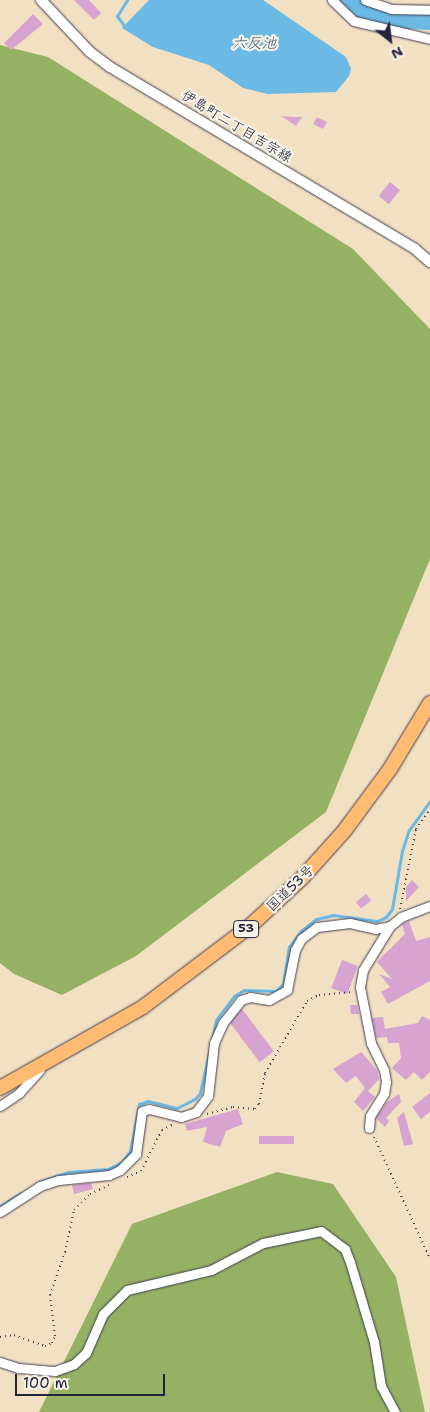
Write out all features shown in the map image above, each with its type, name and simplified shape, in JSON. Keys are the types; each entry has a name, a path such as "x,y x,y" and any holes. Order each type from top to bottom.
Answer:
{"highway":[{"name":"国道53号","path":"0,1088 150,1002 224,948 276,902 345,830 390,769 430,703"}],"street":[{"name":"伊島町二丁目吉宗線","path":"41,0 90,52 110,67 416,249 430,262"},
{"path":"332,0 354,21 376,29 430,39"},
{"path":"365,0 391,9 430,10"},
{"path":"369,1128 370,1116 384,1094 386,1082 384,1070 371,1043 360,991 363,970 390,926 401,917 430,906"},
{"path":"0,1212 40,1186 58,1180 109,1175 125,1167 139,1143 142,1111 149,1109 181,1117 194,1112 208,1096 214,1043 223,1022 242,1000 250,997 269,1000 287,990 296,950 301,939 317,927 332,923 375,929 390,926"},
{"path":"0,1106 19,1093 49,1060"},
{"path":"0,1362 19,1368 55,1371 74,1364 86,1353 103,1314 127,1290 211,1270 264,1243 321,1231 334,1238 348,1256 374,1342 381,1386 395,1412"}],"path":[{"path":"401,917 400,905 416,829 430,810"},
{"path":"194,1112 205,1115 233,1108 255,1109 259,1104 264,1073 307,1001 319,995 360,991"},
{"path":"125,1178 140,1171 162,1130 181,1117"},
{"path":"369,1128 430,1258"},
{"path":"0,1337 14,1335 45,1346 52,1343 55,1336 50,1295 65,1252 74,1210 90,1194 117,1182"}],"green space":[{"path":"0,45 48,57 353,249 430,329 430,559 326,812 136,956 62,995 14,974 0,963"},
{"path":"277,1172 333,1184 396,1277 425,1412 39,1412 132,1224"}],"water":[{"name":"六反池","path":"149,0 263,0 346,57 351,69 349,76 336,92 268,94 243,88 209,65 153,47 122,28"}],"building":[{"path":"74,0 89,0 101,13 94,20"},
{"path":"33,14 43,24 11,50 4,43"},
{"path":"281,116 294,117 302,117 296,126"},
{"path":"317,117 327,122 323,129 313,124"},
{"path":"390,182 400,190 389,204 379,196"},
{"path":"412,880 419,887 406,901 406,887"},
{"path":"366,894 371,900 361,908 356,902"},
{"path":"409,921 416,941 430,937 430,981 388,1004 381,992 390,987 379,974 392,979 377,962 405,934 402,924"},
{"path":"342,960 358,966 347,994 331,988"},
{"path":"350,1005 357,1005 359,1014 351,1014"},
{"path":"242,1009 274,1051 260,1062 228,1020"},
{"path":"422,1016 430,1020 430,1072 422,1080 414,1072 406,1080 392,1068 401,1058 399,1043 388,1043 387,1037 376,1038 372,1018 383,1017 385,1029 418,1023"},
{"path":"361,1052 377,1070 379,1079 368,1091 375,1097 363,1111 354,1102 365,1088 356,1076 346,1083 333,1069"},
{"path":"430,1093 430,1112 421,1119 412,1107"},
{"path":"399,1094 401,1102 386,1118 389,1121 385,1127 376,1118 387,1102"},
{"path":"238,1109 243,1124 226,1131 220,1147 203,1142 207,1127 187,1131 185,1124"},
{"path":"404,1112 413,1144 404,1146 397,1118"},
{"path":"259,1136 294,1136 294,1144 259,1144"},
{"path":"91,1183 93,1189 74,1194 72,1185"}],"waterway":[{"path":"126,28 117,16 127,0"},
{"path":"343,0 365,12 390,19 430,21"},
{"path":"39,1182 68,1172 108,1169 122,1162 130,1151 139,1104 148,1101 177,1108 195,1099 200,1093 216,1020 234,996 244,990 276,991 283,984 289,947 301,931 316,919 333,915 377,921 386,917 392,909 402,851 409,830 430,801"},
{"path":"0,1206 21,1193"}]}
